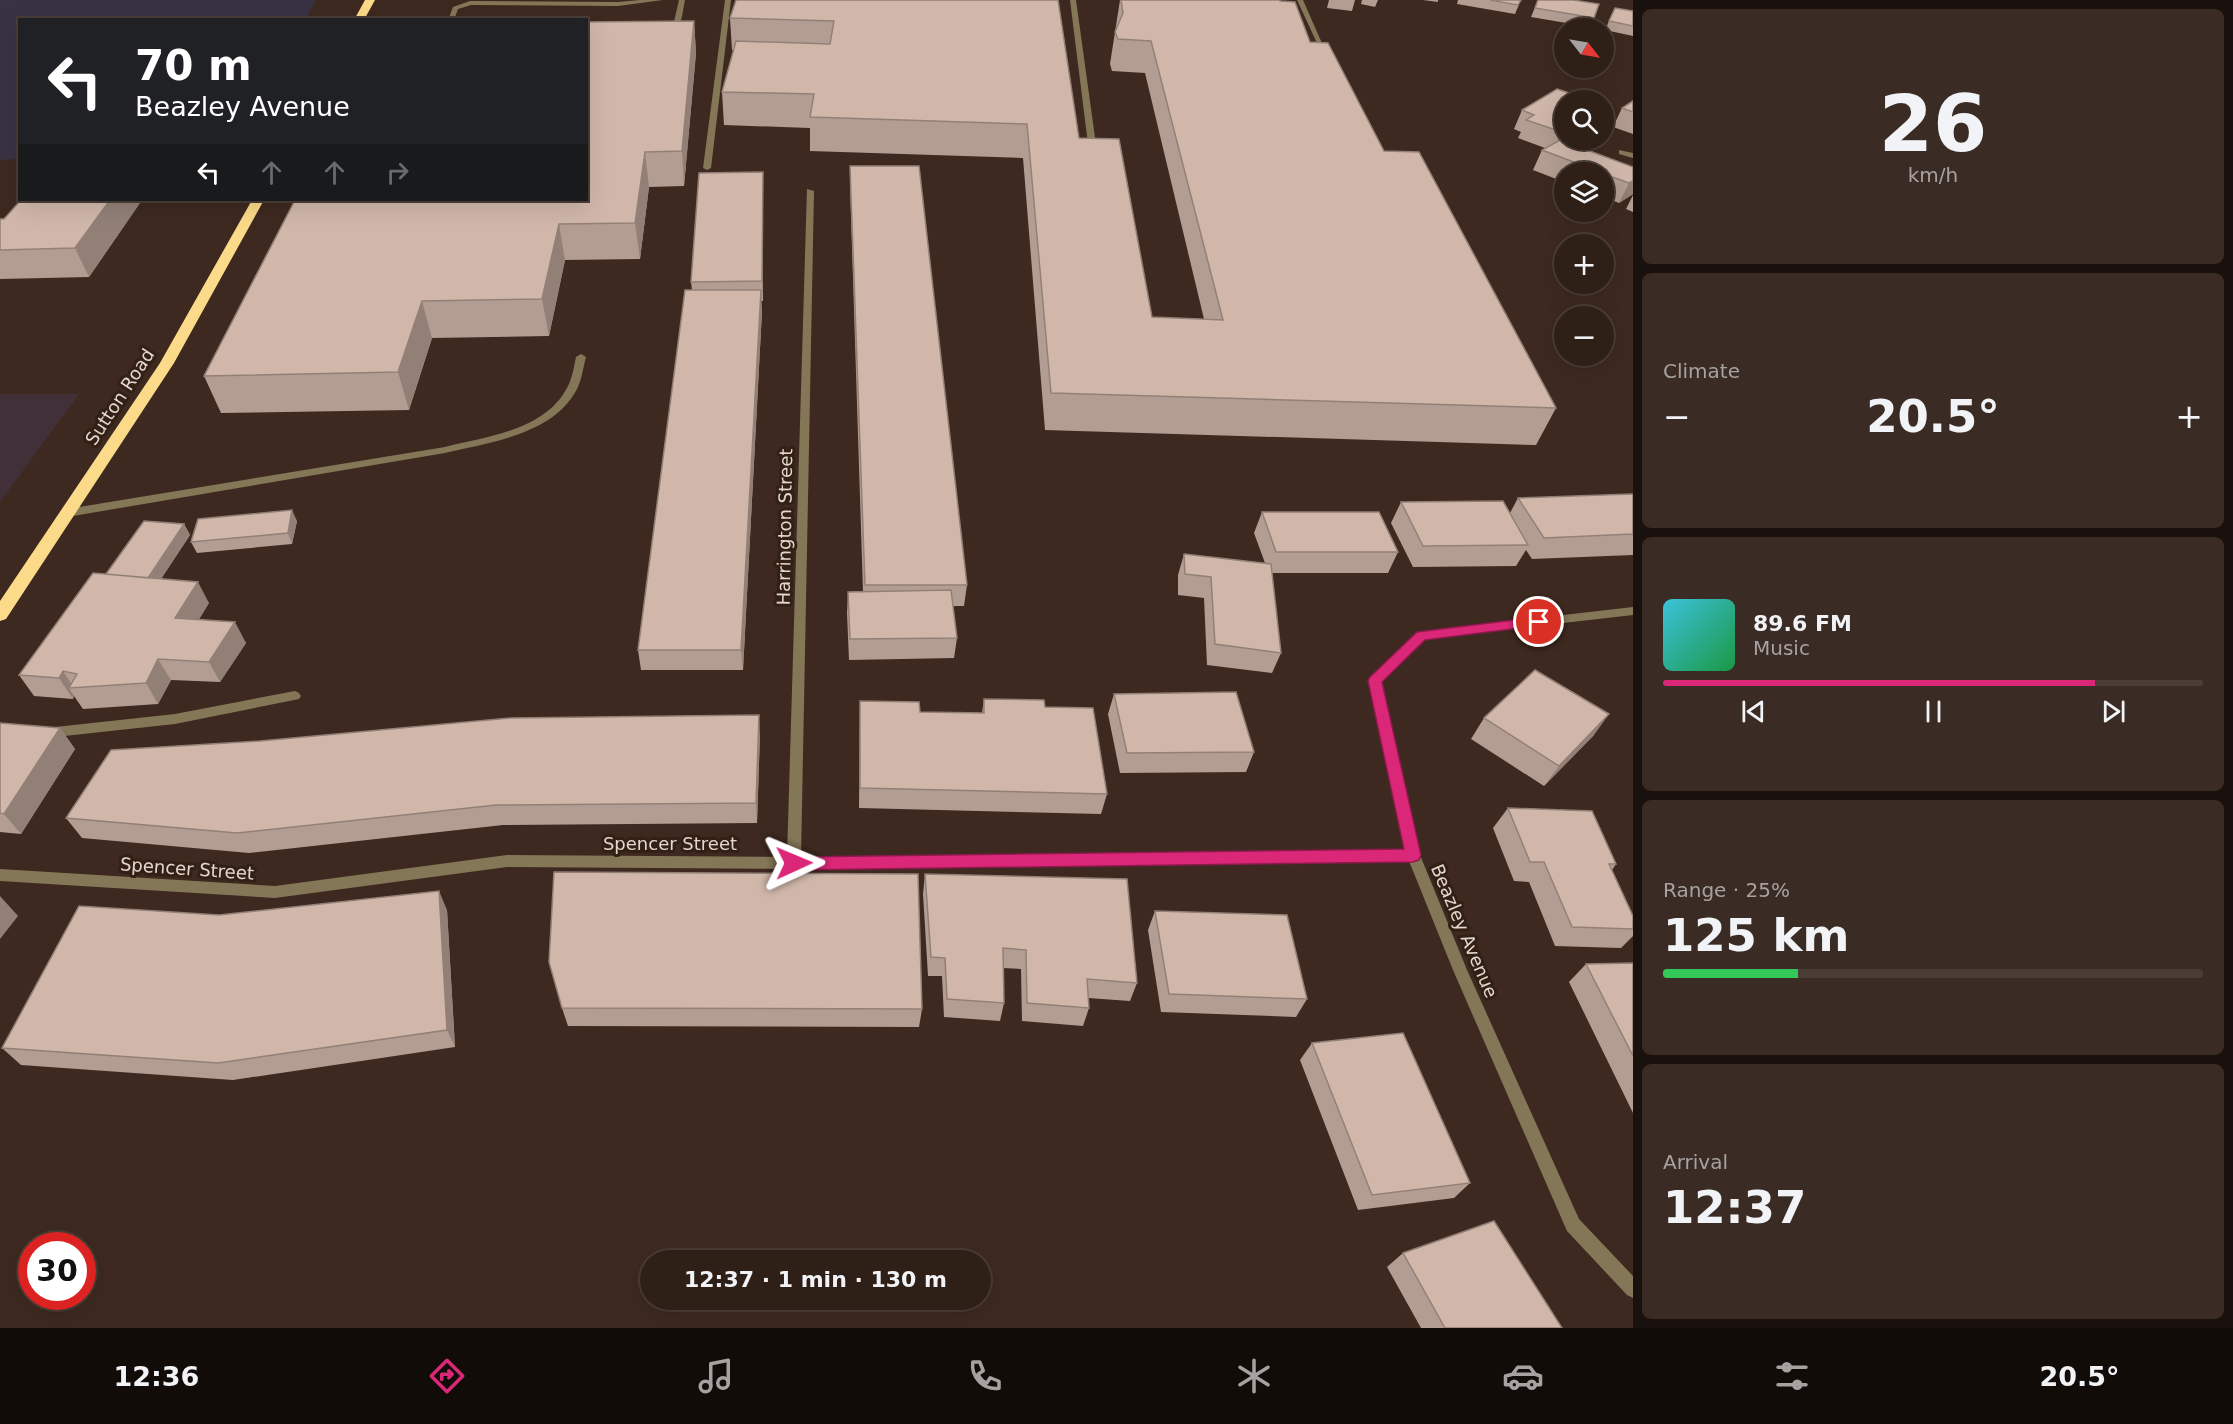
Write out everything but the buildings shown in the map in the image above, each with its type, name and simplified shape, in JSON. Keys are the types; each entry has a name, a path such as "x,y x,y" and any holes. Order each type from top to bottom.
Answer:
{"highway":[{"path":"360,18 370,0"},
{"name":"Sutton Road","path":"2,612 166,363 257,201"}],"street":[{"path":"452,18 455,8 470,3 618,4 660,0"},
{"path":"654,34 673,31 682,0"},
{"path":"707,168 728,0"},
{"path":"1073,0 1093,152"},
{"path":"1300,0 1330,64"},
{"path":"1622,152 1633,156"},
{"name":"Harrington Street","path":"794,863 810,191"},
{"path":"67,513 445,450 499,436 545,419 571,392 582,357"},
{"name":"Beazley Avenue","path":"1633,611 1422,635 1375,681 1413,855 1460,969 1573,1225 1633,1289"},
{"path":"27,735 175,719 295,696"},
{"name":"Spencer Street","path":"0,875 275,892 507,861 794,863 1413,855"}],"shaded area":[{"path":"0,0 316,0 307,18 18,18 18,159 0,160"},
{"path":"0,394 79,394 0,502"}],"route":[{"path":"794,863 1413,855 1375,681 1422,635 1539,622"}]}
